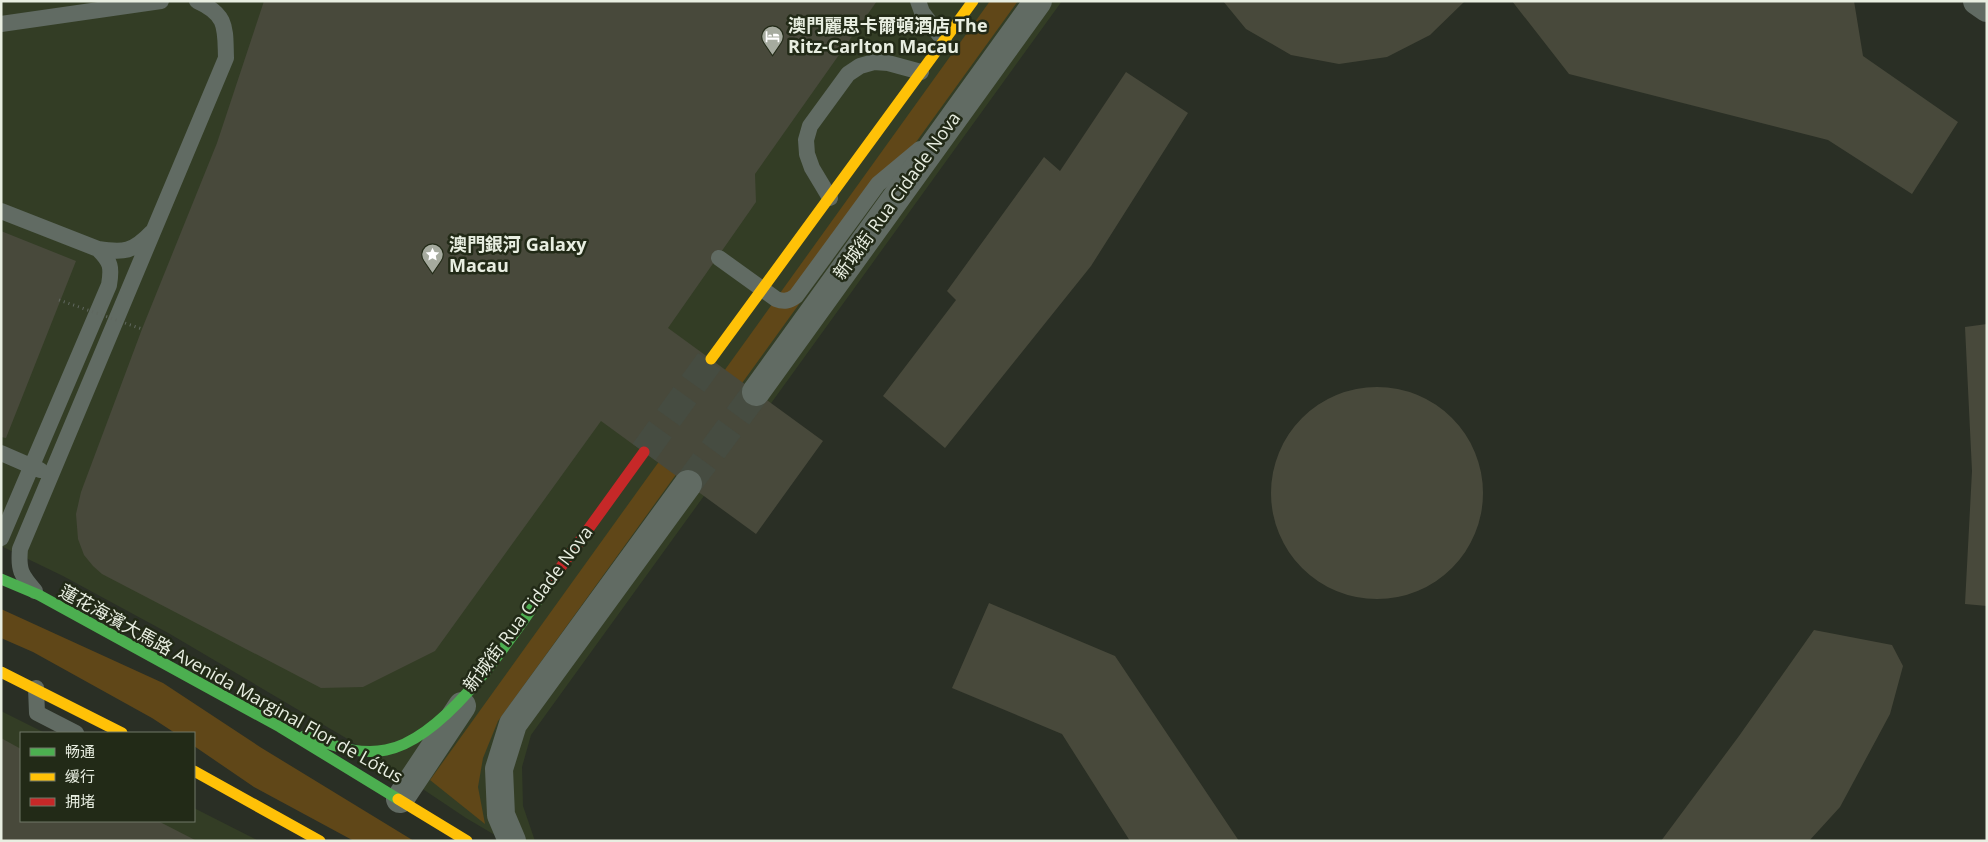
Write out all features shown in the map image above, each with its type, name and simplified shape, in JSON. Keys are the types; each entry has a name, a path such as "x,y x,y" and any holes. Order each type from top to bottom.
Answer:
{"street":[{"path":"711,359 972,1"},
{"name":"新城街 Rua Cidade Nova","path":"756,392 1038,1"},
{"path":"1977,1 1987,8"},
{"name":"新城街 Rua Cidade Nova","path":"280,727 325,744 351,751 386,750 430,729 460,700 490,666 644,452"},
{"path":"512,841 501,815 500,769 513,724 688,484"},
{"name":"蓮花海濱大馬路 Avenida Marginal Flor de Lótus","path":"1,579 39,595 280,727 467,841"},
{"path":"400,799 490,666"},
{"path":"1,672 120,732"},
{"path":"195,772 320,841"}],"lane":[{"path":"1,24 161,1"},
{"path":"39,595 24,578 19,565 20,549 226,58 225,26 213,8 197,1"},
{"path":"918,1 922,12 944,41"},
{"path":"830,198 809,161 806,140 810,126 842,81 848,74 860,66 874,62 888,63 921,72"},
{"path":"719,258 781,301 786,301 796,296 878,184 945,129"},
{"path":"1,211 98,249 123,252 142,243 155,229"},
{"path":"1,538 109,285 111,272 108,259 98,249"},
{"path":"1,453 43,472 50,480"},
{"path":"36,688 37,713 74,732"}],"path":[{"path":"59,300 142,329"}],"shaded area":[{"name":"澳門銀河 Galaxy Macau","path":"1,1 1062,1 531,735 522,767 523,806 535,841 505,841 466,818 351,741 170,634 63,576 1,546"},
{"path":"990,1 1018,1 498,721 483,758 478,787 485,824 430,780"},
{"path":"1,609 163,683 260,747 414,841 354,841 254,787 195,747 195,732 173,732 152,718 33,652 1,638"},
{"path":"1,711 43,732 20,732 20,822 195,822 195,809 259,841 1,841"}],"building":[{"name":"澳門銀河 Galaxy Macau","path":"264,1 877,1 755,174 756,202 668,328 823,441 756,534 601,421 435,651 363,687 321,688 102,574 93,566 84,555 78,539 76,514 81,492 142,329 217,143"},
{"path":"1223,1 1465,1 1430,35 1387,57 1339,64 1291,55 1246,29"},
{"path":"1512,1 1854,1 1863,56 1958,122 1912,194 1828,140 1569,74"},
{"path":"1126,72 1188,113 1091,266 945,448 883,396 956,300 947,291 1044,157 1060,171"},
{"path":"1,231 76,261 6,438 1,437"},
{"path":"1987,324 1987,606 1965,604 1972,471 1965,327"},
{"path":"1377,387 1398,389 1418,395 1436,405 1452,418 1465,434 1475,452 1481,472 1483,493 1481,514 1475,534 1465,552 1452,568 1436,581 1418,591 1398,597 1377,599 1356,597 1336,591 1318,581 1302,568 1289,552 1279,534 1273,514 1271,493 1273,472 1279,452 1289,434 1302,418 1318,405 1336,395 1356,389"},
{"path":"989,603 1115,656 1239,841 1130,841 1062,734 952,688"},
{"path":"1814,630 1892,645 1903,666 1890,714 1840,807 1809,841 1661,841 1739,736"},
{"path":"1,738 20,748 20,822 160,822 197,841 1,841"}],"tunnel":[{"path":"644,452 711,359"},
{"path":"688,484 756,392"}],"traffic: fast":[{"path":"304,736 344,748 365,751 386,750 410,741 434,725 480,679 521,625 553,578"},
{"path":"1,579 39,595 280,727 398,799"}],"traffic: slow":[{"path":"711,359 973,1"},
{"path":"1,672 120,732"},
{"path":"195,772 320,841"},
{"path":"398,799 467,841"}],"traffic: jam":[{"path":"553,578 644,452"}],"place":[{"name":"澳門麗思卡爾頓酒店 The Ritz-Carlton Macau","path":"772,55"},
{"name":"澳門銀河 Galaxy Macau","path":"433,274"}]}
